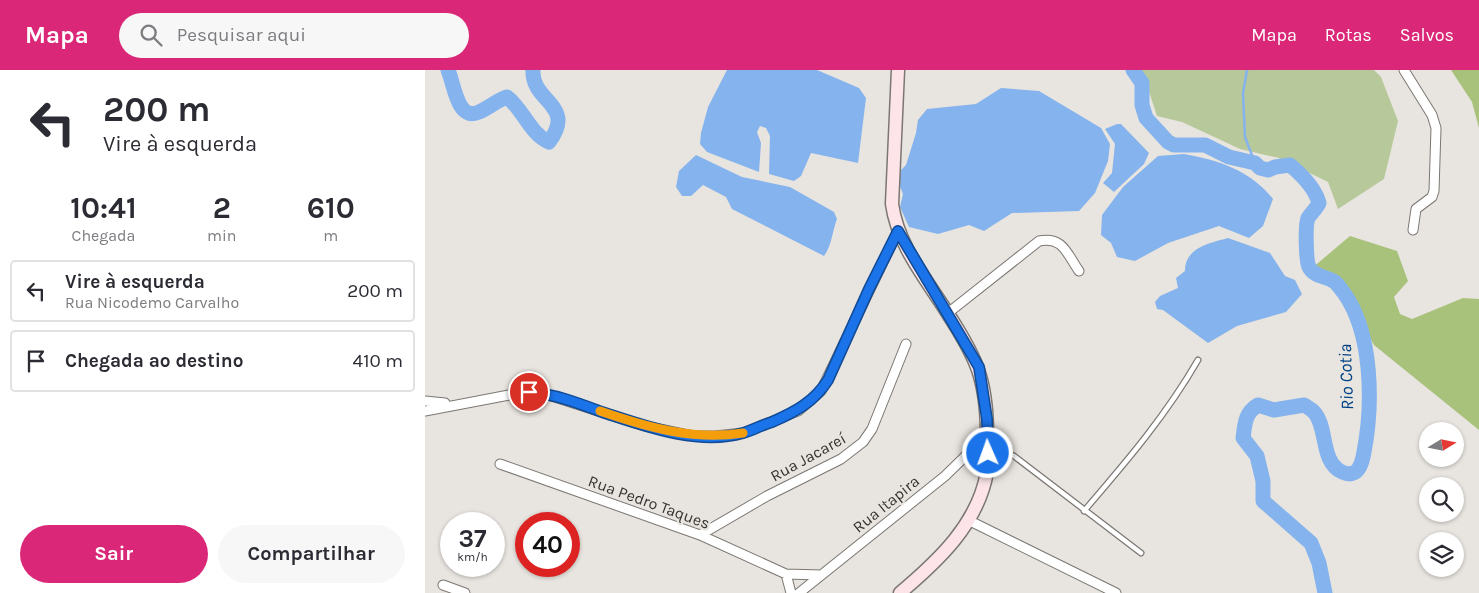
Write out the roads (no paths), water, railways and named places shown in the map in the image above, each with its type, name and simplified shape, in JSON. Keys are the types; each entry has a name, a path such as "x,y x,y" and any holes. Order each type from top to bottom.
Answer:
{"street":[{"path":"898,70 892,204 898,231 979,367 984,396 987,440 987,472 968,520 946,551 900,593"},
{"path":"1404,70 1432,116 1436,128 1434,191 1432,197 1416,209 1413,230"},
{"path":"425,410 529,392 542,393 645,426 693,436 743,433 798,410 821,391 898,231"},
{"path":"948,313 1039,241 1050,238 1059,242 1079,271"},
{"name":"Rua Jacareí","path":"700,535 767,496 841,459 863,442 872,429 906,344"},
{"path":"425,401 455,404"},
{"name":"Rua Itapira","path":"799,593 987,440"},
{"name":"Rua Pedro Taques","path":"500,464 700,535 786,574 821,575"},
{"path":"968,520 1116,593"},
{"path":"786,574 791,593"},
{"path":"443,584 465,593"}],"lane":[{"path":"1084,511 1168,409 1198,360"},
{"path":"987,440 1014,456 1141,553"}],"water":[{"path":"727,70 817,70 859,88 866,98 858,163 811,153 801,176 794,181 769,174 770,136 766,128 760,126 757,132 761,143 759,172 707,152 700,144 701,133 708,107"},
{"path":"1001,88 1039,91 1101,128 1110,144 1108,161 1095,193 1079,211 1012,213 984,231 969,225 938,234 909,227 900,207 903,194 899,184 901,170 906,165 918,120 927,109 976,104"},
{"path":"1121,124 1149,153 1144,164 1114,192 1103,183 1112,173 1115,144 1105,129"},
{"path":"1184,154 1222,163 1244,174 1264,189 1273,199 1263,226 1249,238 1219,226 1168,243 1135,261 1117,257 1111,243 1101,235 1102,215 1123,187 1158,156"},
{"path":"696,155 742,177 790,187 834,212 837,219 827,252 824,256 732,209 726,197 703,185 691,196 682,196 676,187 679,171"},
{"path":"1228,238 1270,253 1285,276 1295,280 1302,294 1286,312 1237,326 1208,343 1163,310 1157,309 1155,302 1160,296 1178,288 1176,278 1185,271 1189,256 1194,251 1206,244"}],"waterway":[{"name":"Rio Cotia","path":"448,70 457,100 466,111 472,114 479,112 507,97 537,133 549,142 556,130 558,120 556,111 534,81 533,70"},
{"name":"Rio Cotia","path":"1133,70 1142,83 1142,105 1146,118 1168,142 1174,145 1205,145 1229,157 1255,163 1260,168 1268,170 1290,165 1307,182 1317,197 1319,203 1307,222 1306,235 1309,267 1317,275 1335,282 1344,293 1354,310 1361,329 1365,349 1368,370 1369,413 1362,461 1358,469 1352,474 1342,472 1335,467 1327,453 1318,418 1314,412 1304,405 1274,410 1258,405 1248,415 1243,438 1257,456 1263,481 1263,501 1311,543 1319,563 1325,593"},
{"path":"1247,70 1243,93 1245,137 1255,163"}]}
